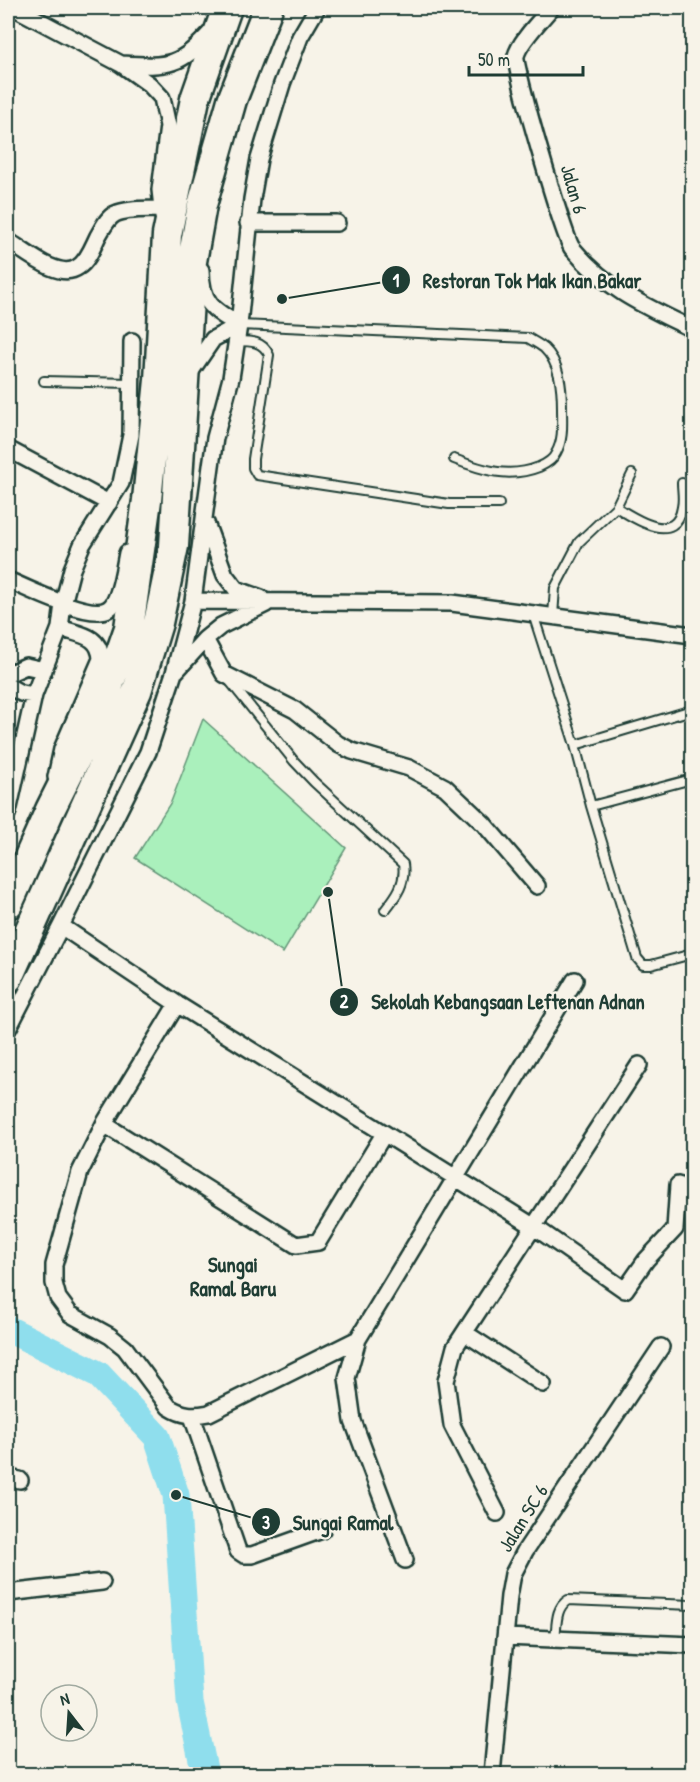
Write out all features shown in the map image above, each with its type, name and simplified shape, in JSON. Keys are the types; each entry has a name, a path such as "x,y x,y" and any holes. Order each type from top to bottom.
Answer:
{"highway":[{"path":"8,978 137,691 167,584 174,546 191,267 202,206 232,100 268,8"},
{"path":"8,904 50,810 101,708 129,628 147,500 159,380 164,222 195,99 224,14"}],"street":[{"path":"8,241 53,269 69,272 86,260 112,215 123,211 164,222 160,190 168,126 162,98 149,84 121,64 15,8"},
{"path":"8,1029 148,752 174,673 193,601 215,438 231,378 238,333 248,223 259,159 269,121 300,37 317,8"},
{"name":"Jalan 6","path":"551,8 520,48 516,65 570,246 600,277 623,294 693,329"},
{"path":"121,64 153,66 176,61 195,50 224,14"},
{"path":"202,206 201,281 208,301 215,311 238,333"},
{"path":"248,223 337,223"},
{"path":"183,384 213,339 238,333"},
{"path":"8,812 10,787 34,695 60,628 63,604 72,569 82,545 121,483 131,435 132,341"},
{"path":"8,449 109,503"},
{"path":"8,580 63,604 99,612 109,609 117,596 127,551 147,500"},
{"path":"205,521 225,575 236,589 272,602"},
{"path":"193,601 452,603 693,635"},
{"path":"174,673 205,639 239,616 272,602"},
{"path":"50,810 62,749 101,659 101,649 95,640 60,628"},
{"path":"205,639 224,674 295,710 338,744 352,751 409,768 445,787 484,824 537,886"},
{"path":"8,674 26,666 44,670"},
{"path":"8,686 21,693 34,695"},
{"path":"61,926 177,1004 533,1226 625,1290 646,1260 675,1229 678,1185"},
{"path":"405,1560 354,1421 347,1378 358,1339 575,980"},
{"path":"177,1004 104,1124 80,1172 54,1265 54,1283 58,1298 70,1314 110,1336 125,1348 169,1407 178,1413 192,1416 209,1413 358,1339"},
{"path":"497,1514 452,1425 446,1382 455,1347 639,1065"},
{"path":"104,1124 296,1245 318,1242 384,1134"},
{"path":"465,1333 543,1384"},
{"name":"Jalan SC 6","path":"492,1774 508,1596 513,1574 525,1551 661,1347"},
{"path":"192,1416 238,1551 244,1555 252,1554 322,1530"},
{"path":"8,1593 102,1582"},
{"path":"506,1636 693,1644"}],"lane":[{"path":"238,333 528,338 544,348 556,366 562,385 561,441 556,454 547,464 530,471 510,474 490,472 454,459"},
{"path":"238,333 266,347 269,355 253,459 253,468 257,475 449,504 499,504"},
{"path":"44,381 131,383"},
{"path":"553,616 555,588 579,542 616,507 632,474"},
{"path":"616,507 640,522 659,527 670,527 678,520 682,507 682,483"},
{"path":"533,614 576,744 591,806 637,958 642,964 651,966 693,954"},
{"path":"224,674 294,761 403,864 405,876 397,894 385,910"},
{"path":"576,744 693,710"},
{"path":"591,806 693,779"},
{"path":"555,1639 558,1613 562,1604 568,1600 693,1605"}],"green space":[{"path":"203,719 346,848 283,953 135,858 171,802"}],"waterway":[{"path":"8,1329 98,1374 157,1437 176,1495 190,1702 205,1774"}],"place":[{"name":"Restoran Tok Mak Ikan Bakar","path":"282,299"},
{"name":"Sekolah Kebangsaan Leftenan Adnan","path":"328,892"},
{"name":"Sungai Ramal","path":"176,1495"}],"district":[{"name":"Sungai Ramal Baru","path":"233,1277"}]}
